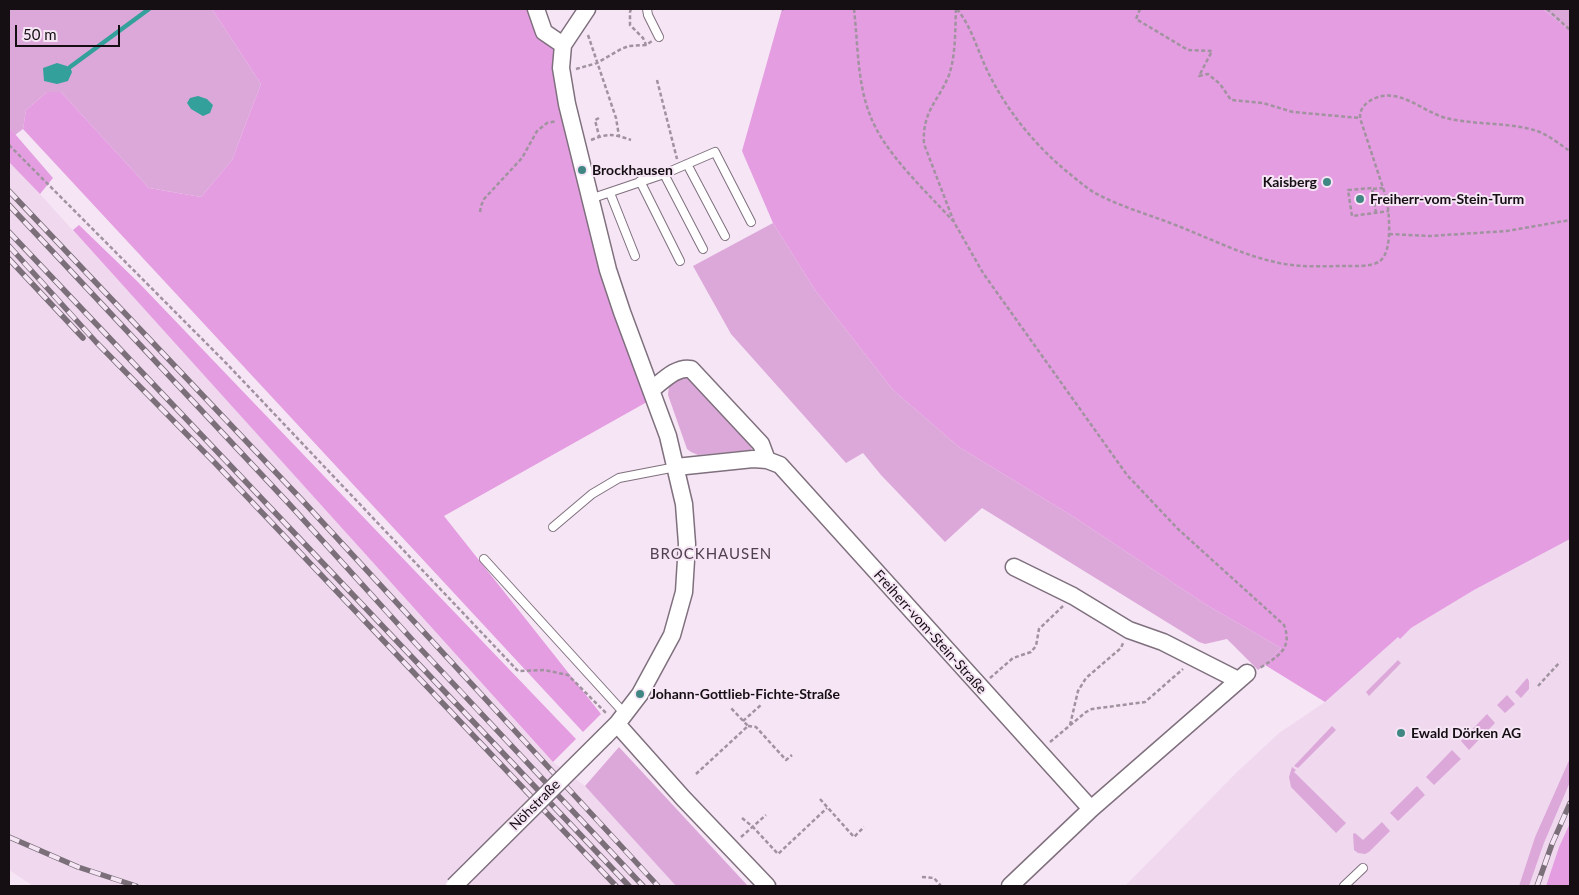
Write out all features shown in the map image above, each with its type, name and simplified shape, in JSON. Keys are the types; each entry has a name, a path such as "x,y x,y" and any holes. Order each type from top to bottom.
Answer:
{"street":[{"path":"536,9 544,32 553,40 563,45"},
{"path":"584,13 563,45 561,68 567,104 611,279 668,436 684,504 686,534 684,592 672,635 640,694 621,719 683,798 767,886"},
{"name":"Freiherr-vom-Stein-Straße","path":"651,390 677,371 684,368 692,369 761,444 767,460 780,465 1090,809"},
{"path":"676,467 753,459 767,460"},
{"path":"1010,886 1090,809 1243,676 1196,659 1163,642 1129,630 1073,596 1014,567"},
{"name":"Nöhstraße","path":"454,886 621,719"}],"lane":[{"path":"647,9 659,37"},
{"path":"590,199 664,174 715,152 751,222"},
{"path":"687,164 725,236"},
{"path":"664,174 703,249"},
{"path":"640,181 680,261"},
{"path":"610,193 635,256"},
{"path":"553,527 592,494 619,478 676,467"},
{"path":"484,559 621,719"},
{"path":"1344,886 1363,868"}],"path":[{"path":"580,68 597,63 629,46 646,45 639,33 630,25 631,9"},
{"path":"854,9 861,77 870,116 889,150 954,222"},
{"path":"957,9 953,57 948,76 927,115 924,132 924,144 954,222 983,273 1127,475 1178,529 1284,625 1287,641 1285,647 1276,658 1258,670 1243,676"},
{"path":"957,9 964,18 988,72 1015,116 1033,140 1066,170 1094,192 1123,206 1183,228 1219,244 1276,263 1311,267 1352,266 1377,263 1382,260 1389,234 1389,211 1360,118 1361,109 1378,97 1389,95 1411,101 1445,118 1535,130 1570,151"},
{"path":"1140,9 1136,19 1188,50 1212,51 1198,76 1208,74 1220,84 1231,100 1263,104 1293,112 1360,118"},
{"path":"1547,9 1570,30"},
{"path":"584,13 597,63 616,118 619,136"},
{"path":"657,80 679,168"},
{"path":"599,118 595,120 598,137 605,134 631,140"},
{"path":"480,212 484,199 522,158 537,131 546,123 559,120"},
{"path":"9,145 227,364 518,671 544,670 568,676 621,719"},
{"path":"1382,188 1348,190 1352,216 1389,211"},
{"path":"1373,189 1376,213"},
{"path":"1389,234 1430,236 1507,231 1570,220"},
{"path":"980,687 1013,658 1030,652 1036,646 1039,629 1073,596"},
{"path":"1070,726 1078,691 1086,678 1121,648 1129,630"},
{"path":"1039,752 1092,709 1146,702 1196,659"},
{"path":"1538,686 1560,662"},
{"path":"742,721 762,704"},
{"path":"731,708 748,726 756,727 786,760 792,755"},
{"path":"696,774 748,726"},
{"path":"820,799 854,837 864,827"},
{"path":"742,818 778,854 828,808"},
{"path":"730,846 766,815"},
{"path":"922,877 934,878 941,886"}],"shaded area":[{"path":"9,9 212,9 261,84 232,160 201,197 149,188 61,92 47,92 26,110 23,129 15,135 9,127"},
{"path":"212,9 536,9 553,39 567,104 654,398 444,516 601,714 583,732 23,129 26,110 47,92 61,92 149,188 201,197 232,160 261,84"},
{"path":"782,9 1543,9 1570,31 1570,539 1474,590 1411,628 1400,639 1398,637 1325,702 1265,665 1281,648 1205,604 1074,517 959,447 893,390 815,290 773,223 742,151"},
{"path":"1543,9 1570,9 1570,31"},
{"path":"57,63 70,67 72,72 68,81 57,84 44,81 43,68"},
{"path":"198,96 207,99 213,105 210,113 203,116 191,109 187,103 190,98"},
{"path":"9,127 53,178 40,194 9,162"},
{"path":"9,162 171,338 553,762 585,786 676,886 33,886 9,870"},
{"path":"773,223 815,290 893,390 959,447 1074,517 1205,604 1281,648 1258,670 1227,639 1205,644 1199,642 982,508 945,542 881,475 863,453 846,463 731,334 693,266"},
{"path":"79,225 138,282 576,739 553,762 73,230"},
{"path":"690,375 753,446 751,450 698,455 687,449 668,395 669,385 672,380"},
{"path":"1570,539 1570,758 1535,837 1519,886 1125,886 1236,773 1279,733 1325,702 1398,636 1400,638 1411,628 1474,590"},
{"path":"1398,660 1401,663 1369,696 1366,692"},
{"path":"1527,678 1529,689 1521,698 1515,692"},
{"path":"1507,695 1515,704 1505,713 1497,705"},
{"path":"1487,714 1495,723 1469,750 1461,741"},
{"path":"1332,726 1336,730 1298,768 1294,766"},
{"path":"619,747 748,886 676,886 585,786"},
{"path":"1452,750 1461,759 1434,785 1426,777"},
{"path":"1570,758 1570,782 1544,843 1529,886 1519,886 1535,837"},
{"path":"1292,767 1296,770 1294,772 1346,823 1336,833 1291,787 1289,777"},
{"path":"1570,782 1570,823 1559,847 1546,886 1529,886 1544,843"},
{"path":"1417,786 1425,795 1398,821 1390,813"},
{"path":"1382,822 1390,831 1369,852 1365,854 1354,850 1353,834 1355,833 1363,840"},
{"path":"1570,823 1570,886 1546,886 1559,847"}],"waterway":[{"path":"70,67 149,9"}],"railway":[{"path":"9,191 301,499 658,886"},
{"path":"9,205 643,886"},
{"path":"9,232 629,886"},
{"path":"9,246 96,342 215,463 616,886"},
{"path":"9,259 83,338"},
{"path":"1537,886 1552,844 1570,803"},
{"path":"9,837 78,867 136,886"}],"place":[{"name":"Brockhausen","path":"582,170"},
{"name":"Kaisberg","path":"1327,182"},
{"name":"Freiherr-vom-Stein-Turm","path":"1360,199"},
{"name":"Johann-Gottlieb-Fichte-Straße","path":"640,694"},
{"name":"Ewald Dörken AG","path":"1401,733"}],"district":[{"name":"BROCKHAUSEN","path":"711,554"}]}
